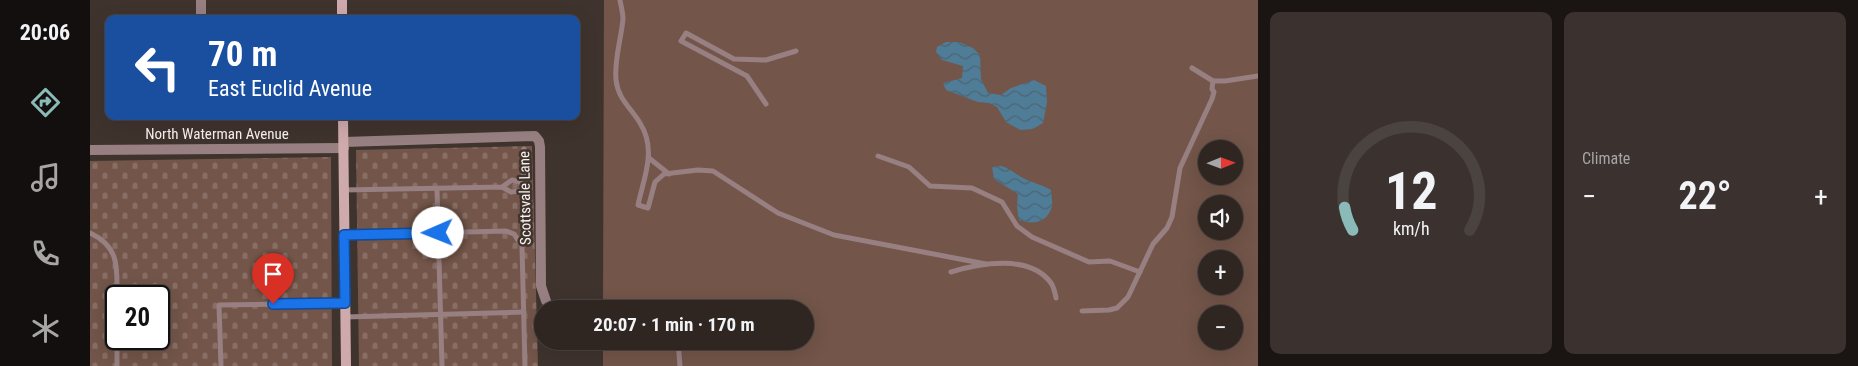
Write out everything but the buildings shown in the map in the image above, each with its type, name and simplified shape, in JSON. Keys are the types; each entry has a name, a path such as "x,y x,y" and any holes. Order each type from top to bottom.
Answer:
{"main road":[{"path":"342,0 342,15"},
{"path":"343,120 346,366"}],"street":[{"path":"201,0 201,15"},
{"name":"Scottsvale Lane","path":"344,145 535,136 539,141 540,147 541,286 546,300"},
{"name":"North Waterman Avenue","path":"90,150 344,145"}],"lane":[{"path":"620,0 623,17 615,67 616,82 620,97 640,123 649,148 649,158 638,205 648,208 655,182 664,174 698,170 713,172 778,213 834,235 986,264 1020,265 1040,273 1052,284 1056,298"},
{"path":"766,104 747,76 681,41 686,33 734,59 766,60 796,51"},
{"path":"1192,68 1213,81 1258,76"},
{"path":"1082,311 1117,308 1128,297 1153,244 1167,228 1172,217 1180,168 1212,98 1214,92 1212,89 1213,81"},
{"path":"344,190 502,187 516,192 522,188 520,182 524,171 524,149"},
{"path":"878,156 909,168 930,186 972,188 988,194 1002,202 1017,226 1032,237 1089,262 1110,261 1140,272"},
{"path":"649,158 668,174"},
{"path":"502,187 512,180 520,182"},
{"path":"437,188 442,366"},
{"path":"344,235 506,231 518,237 522,246 525,366"},
{"path":"90,233 106,243 116,259 117,285"},
{"path":"951,272 986,264"},
{"path":"221,366 219,305 345,303"},
{"path":"345,316 524,312"},
{"path":"117,350 117,366"},
{"path":"679,350 680,366"}],"green space":[{"path":"604,0 1258,0 1258,366 603,366 603,350 814,350 814,300 603,300"},
{"path":"532,146 536,300 534,300 534,350 538,350 538,366 359,366 356,150"},
{"path":"331,157 332,366 90,366 90,161"}],"water":[{"path":"946,42 959,42 973,48 980,55 981,79 988,93 1001,95 1011,88 1034,80 1046,86 1047,102 1043,123 1033,129 1020,130 1006,122 997,107 946,90 943,83 962,78 963,66 942,60 936,52 937,47"},
{"path":"1001,166 1051,190 1052,206 1047,216 1034,222 1019,220 1018,194 994,179 992,167"}],"route":[{"path":"273,304 345,303 344,235 438,233"}]}
